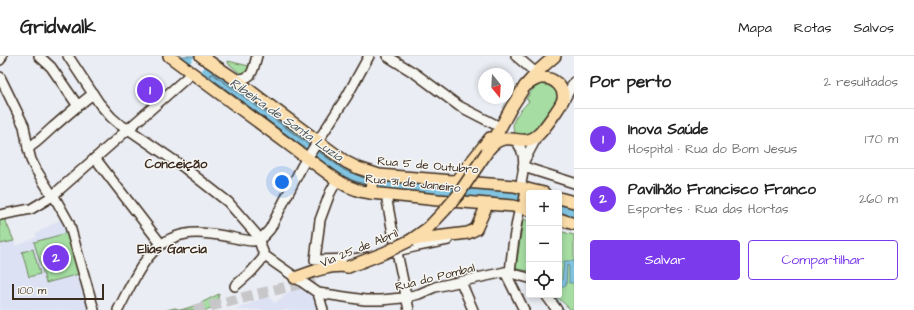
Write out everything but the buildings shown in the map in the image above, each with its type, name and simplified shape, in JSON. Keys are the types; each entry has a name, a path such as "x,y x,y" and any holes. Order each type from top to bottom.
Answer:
{"main road":[{"name":"Rua 31 de Janeiro","path":"169,56 193,71 307,158 347,186 360,191 386,195 522,207"},
{"path":"488,151 492,146 504,139 527,141 538,135 561,104 563,95 561,88 555,82 550,70 554,56"},
{"name":"Via 25 de Abril","path":"315,280 384,253 411,240 428,228 458,195 488,151 500,127 525,86 554,56"},
{"path":"193,71 203,58"},
{"name":"Rua 5 de Outubro","path":"203,58 235,79 346,162 358,168 374,174 456,181 526,190"},
{"path":"525,86 542,78 555,82"},
{"path":"511,108 508,129 514,140"},
{"name":"Via 25 de Abril","path":"456,181 496,130 500,127"},
{"path":"371,193 374,174"},
{"path":"522,207 523,190"},
{"path":"562,199 574,202"},
{"path":"411,240 468,233 476,229 482,219 487,205 490,204"},
{"path":"562,220 574,224"},
{"path":"295,278 333,266 348,267"}],"street":[{"path":"0,60 2,56"},
{"path":"40,56 50,67 78,106"},
{"path":"68,56 99,103 111,117 119,124 182,166 228,202 251,228 259,240 265,256 318,293 323,310"},
{"path":"235,79 244,79 250,76 256,56"},
{"path":"118,310 149,255 161,244 172,238 187,233 213,234 253,241 259,240 266,234 302,166 347,96 369,56"},
{"path":"387,56 416,74 459,106 500,127"},
{"path":"516,56 536,73"},
{"path":"0,215 31,209 53,195 193,71"},
{"path":"0,76 24,126 31,160 66,216 94,310"},
{"path":"555,82 565,83 574,80"},
{"path":"561,104 574,80"},
{"path":"28,148 93,94"},
{"path":"524,163 538,135"},
{"path":"514,140 518,143 522,151 524,163 523,190"},
{"path":"95,158 161,244"},
{"path":"524,163 530,169 574,183"},
{"path":"337,180 330,193 320,220 316,260 353,259 374,256 469,236 473,234 476,229"},
{"path":"386,195 409,310"},
{"path":"522,207 518,215 507,273 524,310"},
{"path":"235,286 251,272 265,256"},
{"path":"507,273 526,277"},
{"name":"Rua do Pombal","path":"318,293 365,300 382,300 407,297 436,287 507,273"},
{"path":"461,282 473,310"},
{"path":"548,298 557,310"}],"shaded area":[{"path":"0,217 4,217 16,246 37,237 35,234 63,218 88,310 0,310"},
{"path":"309,288 317,295 321,310 235,310 267,296 275,303 292,289"}],"green space":[{"path":"228,61 249,66 248,72 244,75 241,74 228,63"},
{"path":"544,83 554,88 559,97 549,115 547,114 531,135 528,137 516,135 513,125 516,116 529,101 526,99 533,89"},
{"path":"0,217 4,217 14,241 0,244"},
{"path":"523,219 526,220 526,271 516,269"},
{"path":"562,232 574,235 574,310 570,309 558,298 562,298"},
{"path":"67,233 79,274 46,283 34,242"},
{"path":"33,249 40,274 29,277 22,252"},
{"path":"219,294 216,307 208,310 181,310 197,305"},
{"path":"175,308 181,310 167,310"}],"water":[{"path":"174,56 194,56 346,167 514,191 526,202 526,205 379,191 349,183"},
{"path":"562,203 574,206 574,219 562,215"},
{"path":"564,261 574,261 574,283 569,283 569,266 567,265 566,286 562,286"}],"pier":[{"path":"194,57 206,65 199,74 188,66"}],"waterway":[{"path":"556,298 564,310"}],"tunnel":[{"path":"194,310 315,280"}],"place":[{"name":"Inova Saúde","path":"150,90"},
{"name":"Pavilhão Francisco Franco","path":"56,258"}],"district":[{"name":"Conceição","path":"176,163"},
{"name":"Elias Garcia","path":"172,248"}],"water label":[{"name":"Ribeira de Santa Luzia","path":"287,119"}]}
